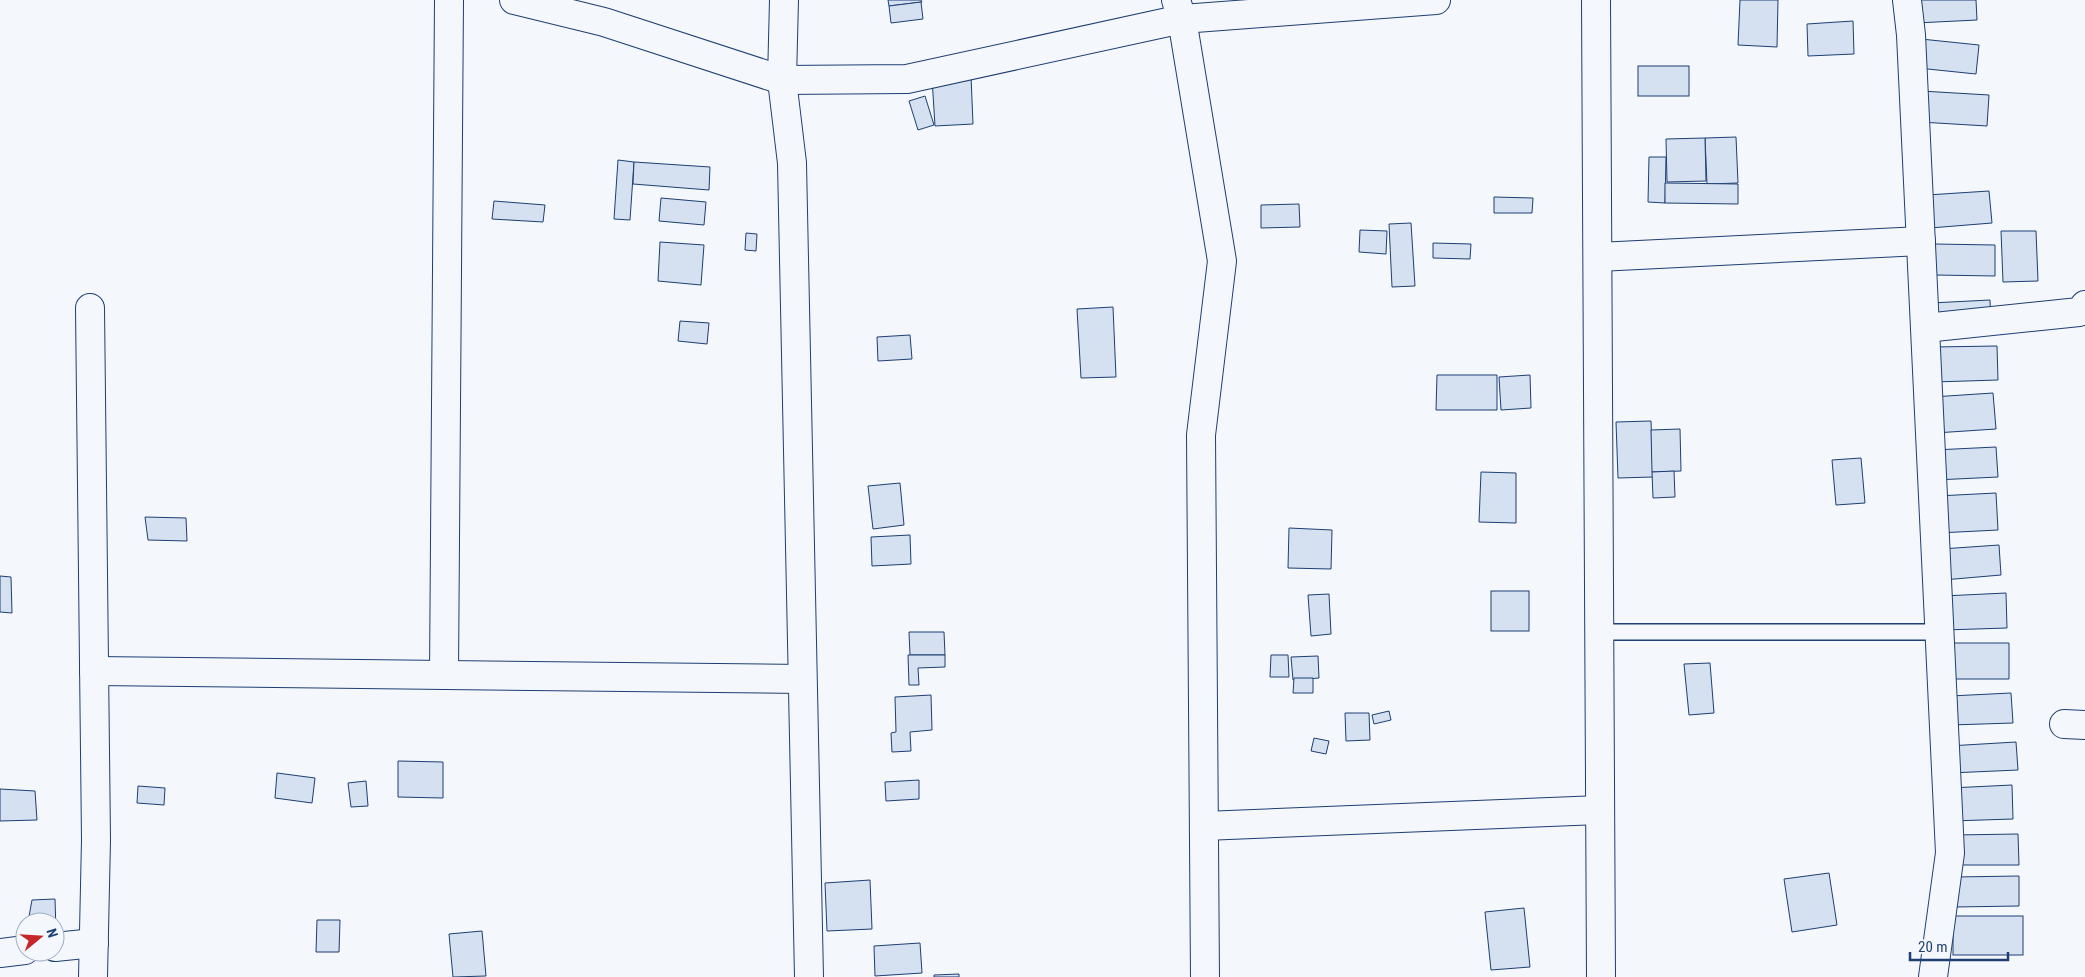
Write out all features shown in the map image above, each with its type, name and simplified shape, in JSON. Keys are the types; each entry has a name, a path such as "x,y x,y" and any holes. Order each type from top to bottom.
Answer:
{"street":[{"path":"444,674 449,0"},
{"path":"514,0 604,22 782,80 907,79 1179,10 1436,0"},
{"path":"784,0 782,80 792,163 808,977"},
{"path":"1596,0 1601,977"},
{"path":"1907,0 1921,241 1950,853 1933,977"},
{"path":"1179,10 1222,261 1201,435 1206,977"},
{"path":"1598,256 1921,241"},
{"path":"1925,328 2079,312 2085,305"},
{"path":"90,308 96,840 93,977"},
{"path":"94,671 802,679"},
{"path":"1204,826 1600,810"},
{"path":"65,946 94,943"},
{"path":"0,952 15,951"}],"lane":[{"path":"1599,632 1940,632"}],"building":[{"path":"888,0 921,0 922,2 889,6"},
{"path":"1740,0 1778,0 1777,47 1738,45"},
{"path":"1915,0 1976,0 1977,20 1916,23"},
{"path":"921,2 923,19 891,23 889,6"},
{"path":"1853,21 1854,54 1808,56 1807,24"},
{"path":"1921,39 1979,45 1976,74 1918,68"},
{"path":"1638,66 1689,66 1689,96 1638,96"},
{"path":"971,76 973,124 935,126 932,78"},
{"path":"1921,91 1989,95 1987,126 1920,122"},
{"path":"925,96 934,125 918,130 909,101"},
{"path":"1736,137 1738,183 1707,184 1705,138"},
{"path":"1705,138 1706,181 1667,182 1666,139"},
{"path":"1649,157 1666,157 1665,203 1648,202"},
{"path":"618,160 634,162 630,220 614,219"},
{"path":"634,162 710,167 709,190 633,184"},
{"path":"1665,183 1738,184 1738,204 1665,203"},
{"path":"1989,191 1992,223 1930,228 1927,195"},
{"path":"1494,197 1533,198 1532,213 1494,213"},
{"path":"661,198 706,202 704,225 659,221"},
{"path":"494,201 545,205 543,222 492,219"},
{"path":"1299,204 1300,227 1261,228 1261,205"},
{"path":"1411,223 1415,286 1392,287 1389,224"},
{"path":"1360,230 1387,231 1386,254 1359,252"},
{"path":"2001,231 2036,231 2038,281 2003,282"},
{"path":"746,233 757,234 756,251 745,250"},
{"path":"660,242 704,245 701,285 658,281"},
{"path":"1433,243 1471,244 1470,259 1433,258"},
{"path":"1935,244 1995,245 1995,276 1935,275"},
{"path":"1990,300 1991,327 1933,331 1931,303"},
{"path":"1113,307 1116,377 1081,378 1077,309"},
{"path":"680,321 709,323 707,344 678,341"},
{"path":"910,335 912,359 878,361 877,337"},
{"path":"1997,346 1998,380 1934,382 1933,347"},
{"path":"1437,375 1497,375 1497,410 1436,410"},
{"path":"1530,375 1531,408 1501,410 1499,377"},
{"path":"1993,393 1996,429 1935,433 1932,397"},
{"path":"1651,421 1653,477 1618,478 1616,422"},
{"path":"1680,429 1681,471 1652,472 1651,430"},
{"path":"1996,447 1998,477 1935,480 1934,450"},
{"path":"1861,458 1865,503 1836,505 1832,460"},
{"path":"1674,471 1675,497 1653,498 1652,472"},
{"path":"1481,472 1516,473 1516,523 1479,522"},
{"path":"900,483 904,525 873,529 868,486"},
{"path":"1996,493 1998,530 1938,533 1937,496"},
{"path":"145,517 186,518 187,541 148,540"},
{"path":"1289,528 1332,530 1331,569 1288,568"},
{"path":"910,535 911,564 872,566 871,537"},
{"path":"1999,545 2001,575 1943,580 1941,549"},
{"path":"0,576 11,577 12,613 0,612"},
{"path":"1491,591 1529,591 1529,631 1491,631"},
{"path":"2006,593 2007,628 1944,630 1943,596"},
{"path":"1329,594 1331,634 1311,636 1308,595"},
{"path":"909,632 944,632 945,655 910,655"},
{"path":"1950,643 2009,643 2009,679 1949,679"},
{"path":"908,655 945,655 945,667 918,668 919,685 909,685"},
{"path":"1271,655 1288,655 1289,677 1270,677"},
{"path":"1318,656 1319,678 1293,680 1291,657"},
{"path":"1710,663 1714,713 1689,715 1684,664"},
{"path":"1294,678 1313,678 1313,693 1293,693"},
{"path":"2011,693 2013,723 1951,725 1950,696"},
{"path":"931,695 932,730 910,732 911,751 892,752 891,733 896,732 895,697"},
{"path":"1389,711 1391,720 1374,724 1372,715"},
{"path":"1345,713 1369,713 1370,740 1346,741"},
{"path":"1314,738 1329,741 1326,754 1311,751"},
{"path":"2016,742 2018,770 1950,773 1948,746"},
{"path":"398,761 443,762 443,798 398,797"},
{"path":"277,773 315,778 312,803 275,798"},
{"path":"919,780 919,799 886,801 885,782"},
{"path":"366,781 368,806 351,807 348,783"},
{"path":"2012,785 2013,819 1951,821 1950,788"},
{"path":"138,786 165,788 164,805 137,803"},
{"path":"0,789 35,791 37,820 0,821"},
{"path":"2018,834 2019,865 1953,865 1953,835"},
{"path":"1829,873 1837,925 1792,932 1784,879"},
{"path":"2019,876 2019,906 1954,907 1954,877"},
{"path":"870,880 872,929 827,931 825,883"},
{"path":"55,899 55,912 30,912 32,900"},
{"path":"1524,908 1530,967 1491,970 1485,912"},
{"path":"1953,916 2023,916 2023,955 1953,955"},
{"path":"317,920 340,920 339,952 316,952"},
{"path":"482,931 486,976 453,977 449,934"},
{"path":"920,943 922,973 875,976 874,946"},
{"path":"959,974 959,977 934,977 934,975"}]}
